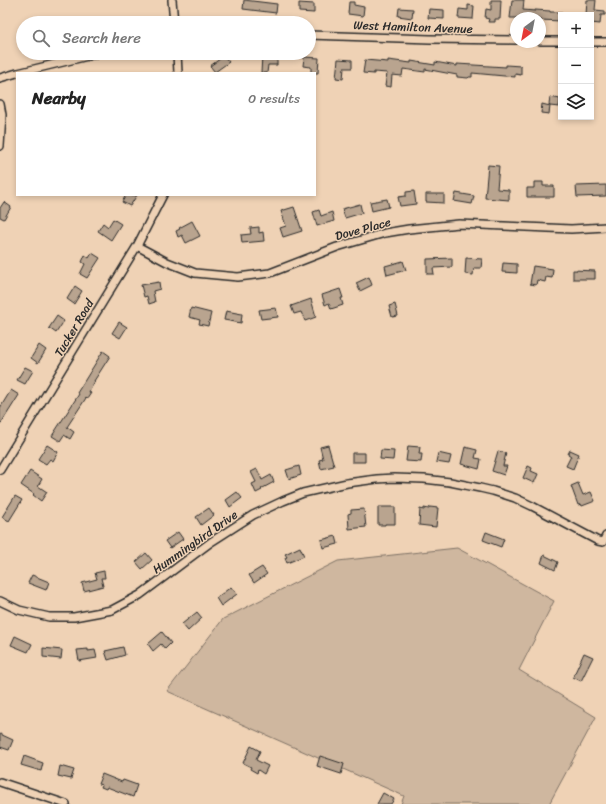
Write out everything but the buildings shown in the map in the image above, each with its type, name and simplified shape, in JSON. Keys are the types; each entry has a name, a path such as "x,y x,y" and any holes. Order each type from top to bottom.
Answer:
{"street":[{"path":"172,0 173,16"},
{"name":"West Hamilton Avenue","path":"316,35 510,40"},
{"path":"546,41 558,41"},
{"path":"594,42 606,42"},
{"path":"22,72 71,60"},
{"path":"177,60 178,72"},
{"path":"0,78 16,74"},
{"path":"0,104 2,115 0,146"},
{"name":"Tucker Road","path":"0,470 137,246 162,196"},
{"name":"Dove Place","path":"137,246 167,262 195,273 238,277 270,273 337,247 385,233 410,229 459,224 571,229 606,227"},
{"name":"Hummingbird Drive","path":"0,601 19,610 49,617 74,617 112,610 140,595 210,542 254,515 303,493 347,483 377,479 424,479 480,488 515,498 598,541 603,542 606,536"},
{"path":"0,782 64,804"}],"shaded area":[{"path":"457,548 554,601 519,670 596,717 549,804 401,804 404,796 167,691 223,619 338,561"}]}
